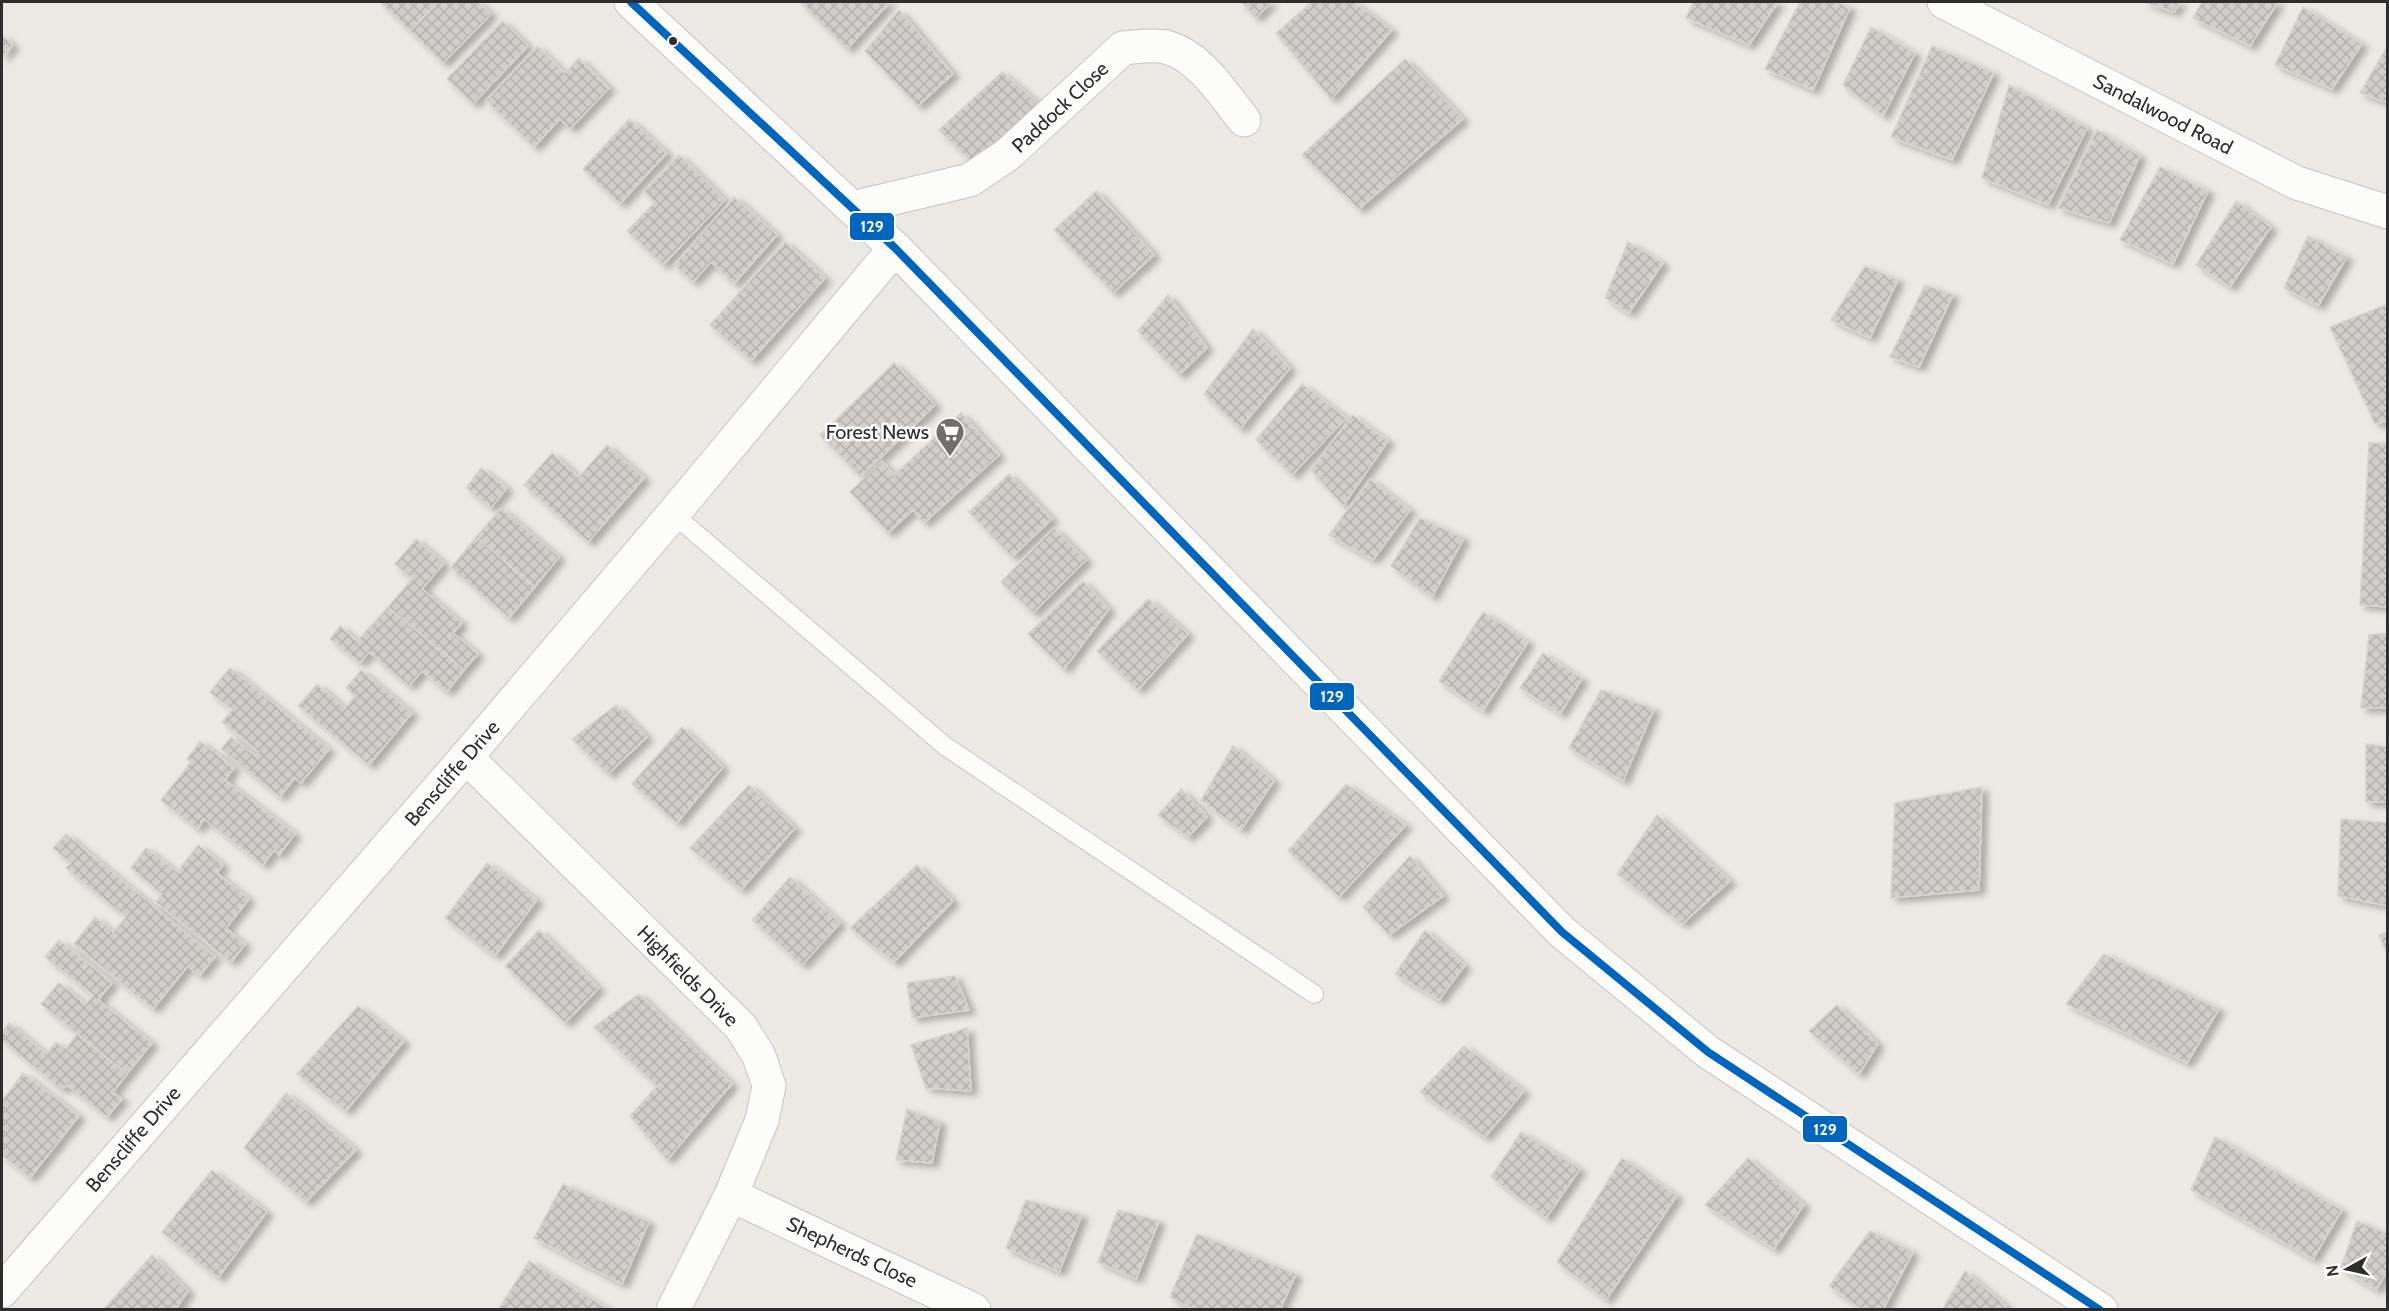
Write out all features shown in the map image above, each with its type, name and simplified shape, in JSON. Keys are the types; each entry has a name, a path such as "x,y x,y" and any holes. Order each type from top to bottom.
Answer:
{"street":[{"path":"631,2 895,248 1562,932 1708,1052 2101,1310"},
{"name":"Sandalwood Road","path":"1944,2 2297,183 2388,212"},
{"name":"Paddock Close","path":"852,208 970,180 1007,155 1123,48 1164,46 1186,56 1213,80 1244,120"},
{"name":"Benscliffe Drive","path":"2,1291 466,757 895,248"},
{"name":"Highfields Drive","path":"466,757 741,1027 759,1056 769,1086 762,1120 730,1195 673,1310"},
{"name":"Shepherds Close","path":"730,1195 974,1310"}],"lane":[{"path":"673,514 945,746 1314,994"}],"building":[{"path":"380,2 438,2 410,31"},
{"path":"438,2 478,2 491,14 443,63 410,31"},
{"path":"800,2 890,2 847,49"},
{"path":"1241,2 1271,2 1256,18"},
{"path":"1312,2 1354,2 1392,30 1331,99 1276,33"},
{"path":"1693,2 1778,2 1749,45 1686,18"},
{"path":"1800,2 1837,2 1850,8 1813,90 1765,69"},
{"path":"2143,2 2180,2 2174,12"},
{"path":"2202,2 2278,2 2250,46 2193,18"},
{"path":"2303,7 2362,44 2332,89 2275,65"},
{"path":"899,10 953,74 918,106 865,51"},
{"path":"502,21 528,46 473,104 447,79"},
{"path":"1871,27 1915,53 1883,116 1843,85"},
{"path":"2,35 13,45 2,57"},
{"path":"2388,45 2388,103 2360,93"},
{"path":"537,46 565,73 579,58 609,88 570,129 560,119 534,147 486,101"},
{"path":"1932,46 1994,73 1952,160 1891,137"},
{"path":"1405,59 1463,119 1359,209 1302,155"},
{"path":"1002,72 1038,103 975,165 939,130"},
{"path":"2009,85 2087,128 2048,205 1982,178"},
{"path":"629,119 667,153 620,204 583,169"},
{"path":"2097,130 2140,156 2109,223 2058,208"},
{"path":"679,155 725,200 663,265 627,231 655,202 644,191"},
{"path":"2160,167 2208,191 2173,264 2120,240"},
{"path":"1096,191 1154,255 1113,293 1054,230"},
{"path":"734,197 777,235 734,284 711,262 693,282 674,265"},
{"path":"2236,201 2271,227 2230,287 2196,265"},
{"path":"2308,236 2347,257 2318,306 2284,288"},
{"path":"785,242 825,278 751,361 710,325"},
{"path":"1628,242 1663,263 1629,313 1605,298"},
{"path":"1865,266 1898,280 1870,338 1831,320"},
{"path":"1925,285 1953,295 1919,367 1890,357"},
{"path":"1168,295 1207,348 1179,375 1138,331"},
{"path":"2388,304 2388,421 2375,424 2330,327"},
{"path":"1253,329 1290,368 1240,429 1204,394"},
{"path":"894,363 935,405 861,477 820,435"},
{"path":"1302,384 1346,418 1292,475 1256,440"},
{"path":"961,413 999,455 924,523 913,510 888,533 850,492 882,461 894,475"},
{"path":"1352,415 1388,441 1343,506 1311,470"},
{"path":"2369,443 2388,443 2388,607 2360,605"},
{"path":"607,445 644,478 588,542 524,485 552,453 579,477"},
{"path":"481,468 507,488 491,508 466,488"},
{"path":"1009,474 1052,519 1012,557 969,512"},
{"path":"1370,479 1410,510 1373,560 1329,535"},
{"path":"501,508 559,557 535,587 476,537"},
{"path":"1420,518 1464,538 1432,597 1391,566"},
{"path":"1054,528 1086,560 1033,613 1001,582"},
{"path":"476,537 535,587 509,618 451,568"},
{"path":"416,539 444,563 422,589 462,623 453,633 478,654 464,670 388,607 412,579 395,564"},
{"path":"1083,581 1109,609 1064,669 1028,634"},
{"path":"1148,599 1188,634 1138,690 1097,651"},
{"path":"388,607 464,670 447,692 422,671 409,686 369,652 360,663 330,639 340,626 357,641"},
{"path":"1483,612 1528,642 1483,711 1439,681"},
{"path":"2388,633 2388,708 2361,708 2369,635"},
{"path":"1543,653 1582,679 1560,714 1520,688"},
{"path":"230,668 329,749 301,783 295,778 280,797 221,749 231,737 256,757 259,752 222,722 232,710 210,692"},
{"path":"361,670 412,713 369,765 298,706 317,684 345,708 355,696 346,688"},
{"path":"1601,690 1654,709 1623,781 1569,748"},
{"path":"616,705 647,737 608,774 572,739"},
{"path":"682,727 723,767 677,823 632,784"},
{"path":"200,741 234,768 225,780 295,834 279,855 274,850 263,865 204,819 198,829 161,800 191,762 187,759"},
{"path":"2366,744 2388,747 2388,802 2366,802"},
{"path":"1233,746 1274,781 1241,830 1201,800"},
{"path":"1346,784 1406,825 1339,897 1288,851"},
{"path":"749,785 795,828 741,890 690,848"},
{"path":"1982,787 1979,890 1891,898 1895,803"},
{"path":"1181,789 1207,817 1188,837 1158,815"},
{"path":"1657,815 1730,881 1682,924 1617,874"},
{"path":"2341,819 2388,823 2388,906 2338,896"},
{"path":"66,834 215,957 199,976 188,966 153,1009 74,944 95,917 113,932 126,917 66,868 71,863 53,848"},
{"path":"198,845 223,865 217,873 249,899 226,928 245,944 231,962 156,902 162,894 131,868 146,848 177,872"},
{"path":"1410,856 1443,896 1389,935 1363,907"},
{"path":"487,863 537,900 495,956 445,918"},
{"path":"917,865 953,901 894,962 850,928"},
{"path":"790,877 840,923 802,965 752,920"},
{"path":"539,930 599,988 565,1023 505,966"},
{"path":"1425,930 1465,965 1439,1000 1395,974"},
{"path":"2388,932 2388,955 2379,935"},
{"path":"59,940 112,983 98,1000 152,1043 127,1074 41,1004 59,983 86,1004 93,995 45,957"},
{"path":"2104,954 2219,1009 2187,1063 2066,1004"},
{"path":"955,976 969,1010 912,1018 907,983"},
{"path":"639,994 732,1084 667,1160 630,1116 657,1086 594,1027"},
{"path":"1837,1005 1878,1044 1859,1074 1809,1031"},
{"path":"358,1006 404,1041 346,1111 297,1074"},
{"path":"9,1023 46,1054 56,1042 66,1049 77,1034 127,1074 113,1092 122,1099 107,1117 67,1085 62,1090 2,1040 2,1032"},
{"path":"967,1028 971,1091 926,1088 911,1045"},
{"path":"1464,1046 1524,1091 1485,1137 1420,1092"},
{"path":"23,1073 79,1116 30,1178 2,1155 2,1101"},
{"path":"286,1093 356,1150 306,1202 244,1148"},
{"path":"907,1109 940,1122 932,1163 896,1160"},
{"path":"1521,1132 1580,1169 1546,1218 1491,1177"},
{"path":"2215,1137 2342,1210 2313,1259 2191,1190"},
{"path":"1622,1158 1677,1196 1606,1300 1557,1262"},
{"path":"1748,1158 1804,1205 1774,1249 1705,1205"},
{"path":"212,1170 267,1212 218,1278 162,1232"},
{"path":"563,1184 649,1222 622,1284 534,1238"},
{"path":"1026,1200 1082,1215 1059,1272 1006,1248"},
{"path":"1118,1210 1159,1221 1136,1279 1098,1262"},
{"path":"2357,1221 2388,1234 2388,1270 2376,1290 2341,1268"},
{"path":"1870,1231 1913,1252 1883,1310 1863,1310 1829,1286"},
{"path":"1197,1234 1296,1274 1280,1310 1194,1310 1170,1297"},
{"path":"152,1255 188,1291 175,1310 103,1310"},
{"path":"529,1261 607,1308 606,1310 498,1310"},
{"path":"1965,1271 2006,1306 2004,1310 1942,1310"}],"transit line":[{"name":"129","path":"631,2 895,248 1562,932 1708,1052 2100,1310"}],"place":[{"name":"Forest News","path":"950,458"}]}
